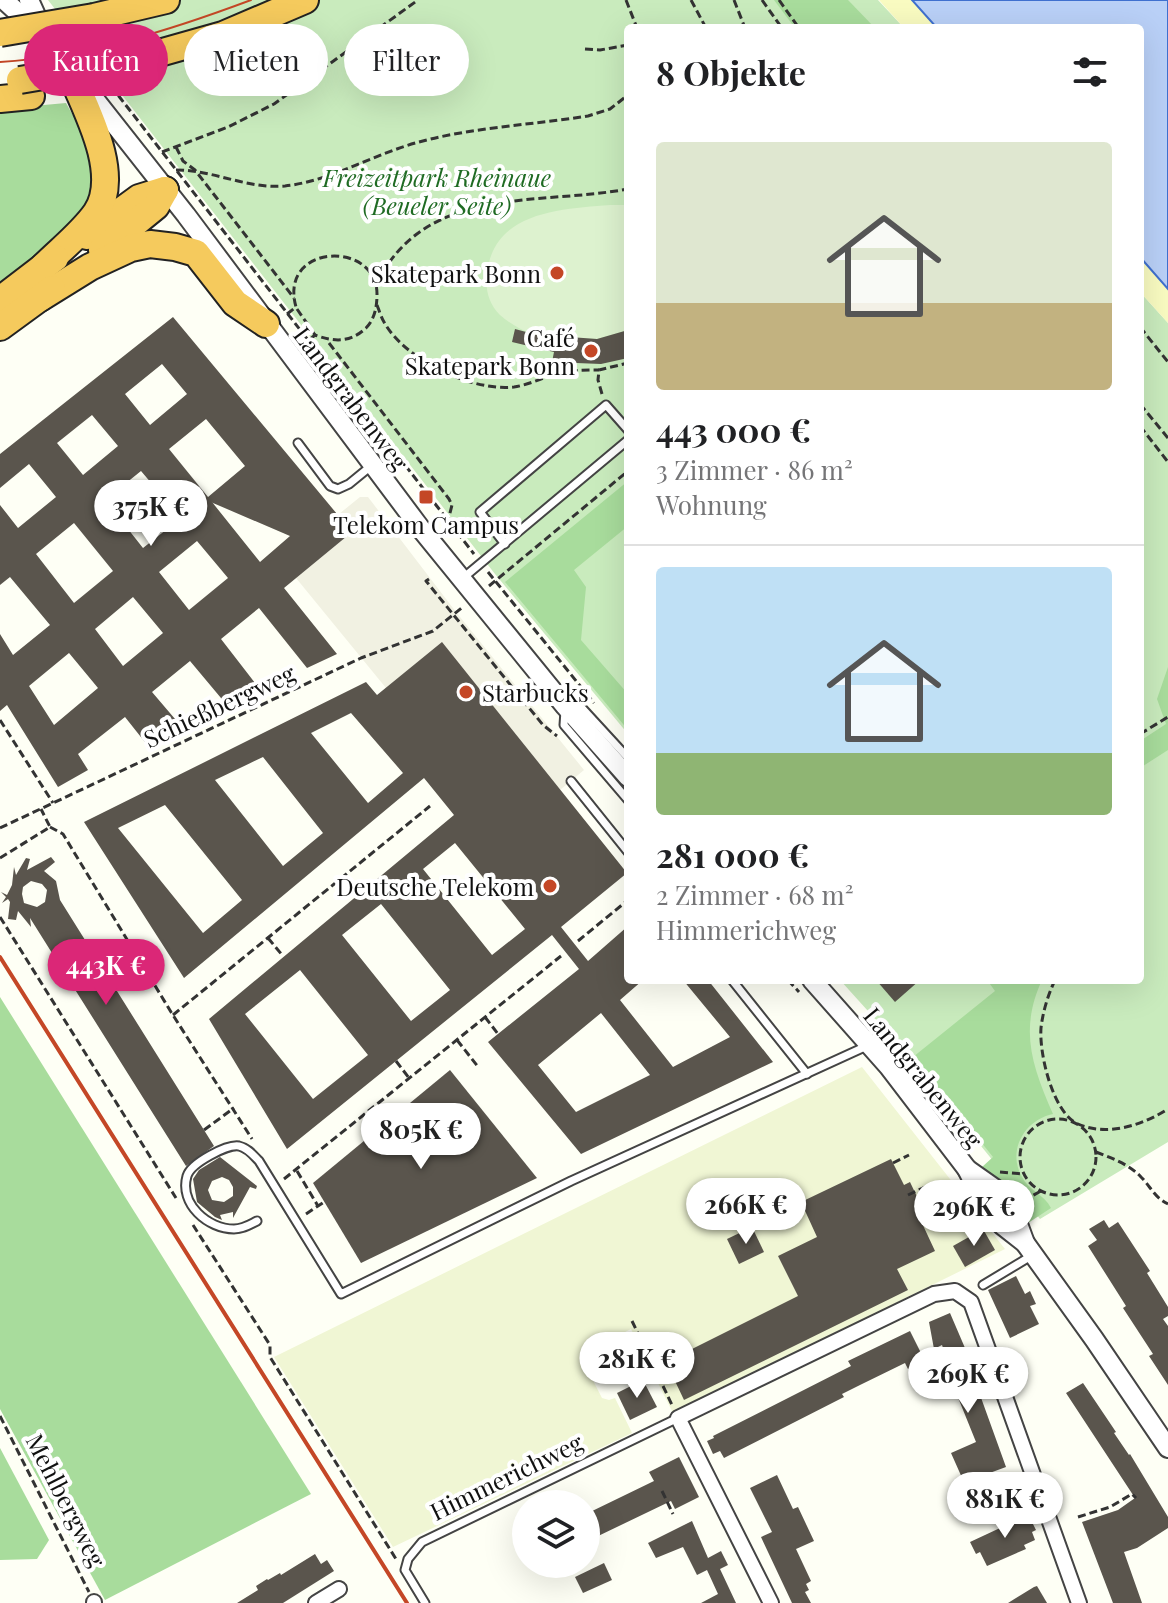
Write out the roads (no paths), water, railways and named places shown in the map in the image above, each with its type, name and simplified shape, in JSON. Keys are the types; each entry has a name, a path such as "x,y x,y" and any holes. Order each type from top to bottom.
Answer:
{"highway":[{"path":"0,33 94,17 166,0"},
{"path":"0,99 17,86 131,61 223,35 305,0"},
{"path":"0,19 94,17"},
{"path":"43,267 96,212 105,184 100,148 79,96"},
{"path":"0,300 139,198 171,180"},
{"path":"0,327 141,220 156,206 171,180"},
{"path":"40,298 103,260 150,244 196,253 235,303 276,319"}],"street":[{"name":"Landgrabenweg","path":"4,0 30,24"},
{"name":"Landgrabenweg","path":"29,0 40,24"},
{"name":"Landgrabenweg","path":"95,96 171,180 276,319 373,465 462,579 565,706 624,772"},
{"name":"Landgrabenweg","path":"816,984 871,1044 967,1169 982,1199 996,1217 1029,1249 1168,1448"},
{"name":"Himmerichweg","path":"678,1418 934,1294 955,1291 971,1302 1079,1603"},
{"path":"678,1418 771,1603"},
{"path":"316,1603 339,1589"}],"lane":[{"path":"505,544 480,512 606,405 624,425"},
{"path":"298,443 330,486 338,489 373,465"},
{"path":"462,579 624,443"},
{"path":"624,754 583,709 565,706 564,725 624,795"},
{"path":"571,781 624,847"},
{"path":"735,984 807,1074"},
{"path":"257,1221 243,1228 232,1229 207,1222 192,1206 186,1178 189,1171 217,1151 238,1146 246,1149 259,1161 341,1294 571,1181 871,1044"},
{"path":"983,1285 1029,1249"},
{"name":"Himmerichweg","path":"425,1603 405,1570 408,1559 422,1542 678,1418"}],"water":[{"path":"912,0 1168,0 1168,289 1144,262 1144,24 933,24"}],"tram line":[{"path":"0,62 96,48 190,22 251,0"}],"railway":[{"path":"0,957 407,1603"}],"place":[{"name":"Skatepark Bonn","path":"557,273"},
{"name":"Café Skatepark Bonn","path":"591,351"},
{"name":"Telekom Campus","path":"426,497"},
{"name":"Starbucks","path":"466,692"},
{"name":"Deutsche Telekom","path":"550,886"}],"park label":[{"name":"Freizeitpark Rheinaue (Beueler Seite)","path":"437,191"}]}
